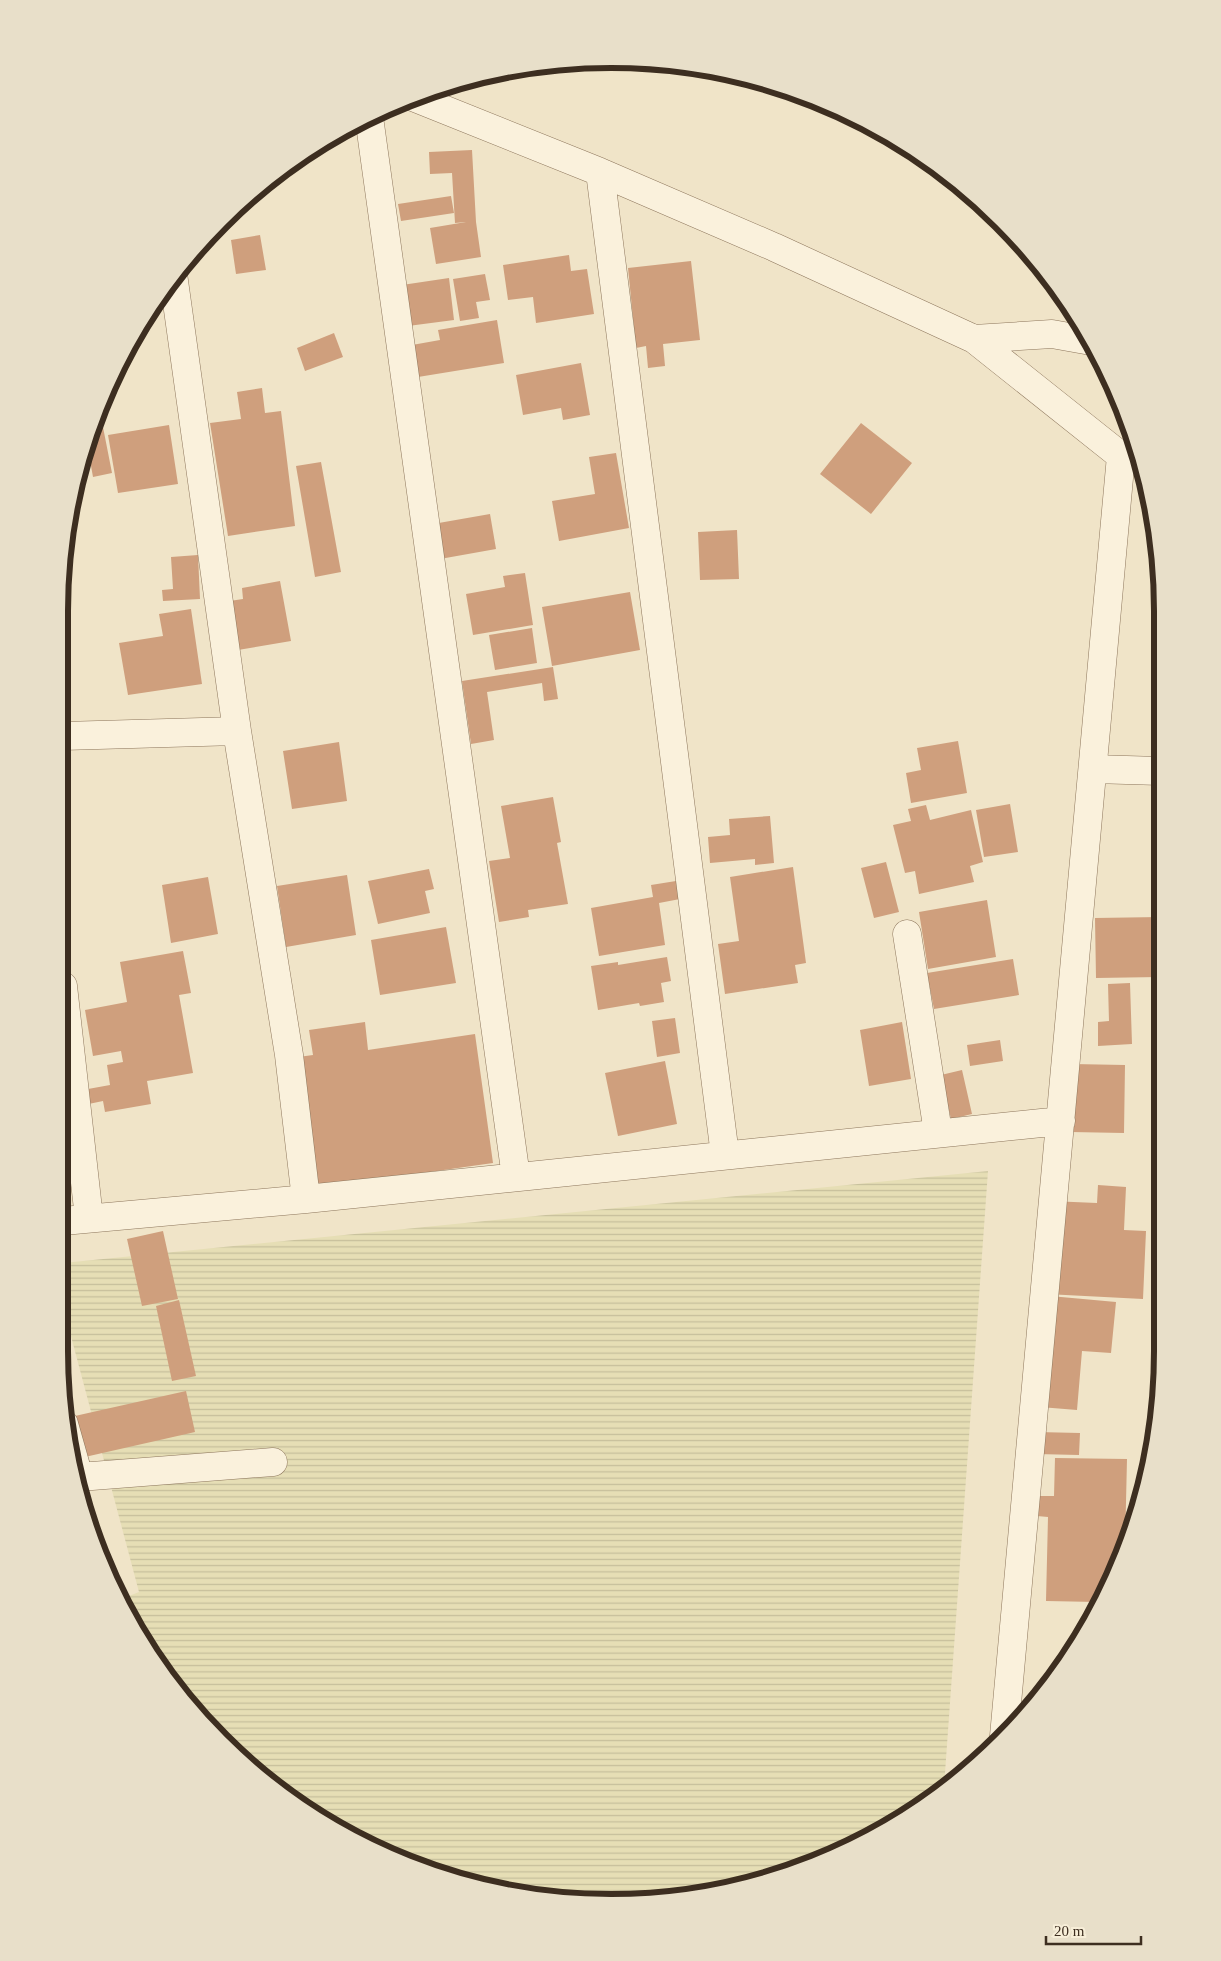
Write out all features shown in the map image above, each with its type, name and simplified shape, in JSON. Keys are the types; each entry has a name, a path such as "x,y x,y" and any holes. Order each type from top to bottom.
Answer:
{"street":[{"path":"423,101 600,172 774,247 974,339 1128,448 1092,769 1005,1723"},
{"path":"370,123 516,1177"},
{"path":"600,172 725,1155"},
{"path":"175,287 238,731 289,1054 306,1199"},
{"path":"974,339 1052,334 1081,339"},
{"path":"68,736 238,731"},
{"path":"1092,769 1154,771"},
{"path":"908,934 938,1132"},
{"path":"68,1064 76,1220 306,1199 938,1132 1061,1121"},
{"path":"83,1477 273,1462"}],"shaded area":[{"path":"988,1171 945,1778 912,1802 851,1838 785,1865 716,1883 646,1892 610,1894 540,1889 470,1875 436,1865 403,1852 370,1838 339,1821 309,1802 252,1759 202,1709 159,1652 126,1597 139,1592 68,1325 68,1263"}],"building":[{"path":"472,150 476,222 481,257 436,264 430,228 466,222 455,223 452,173 430,174 429,152"},
{"path":"451,196 454,213 401,221 398,204"},
{"path":"260,235 266,270 236,274 231,240"},
{"path":"569,255 571,271 587,269 594,314 536,323 533,297 508,300 503,265"},
{"path":"691,261 700,340 663,344 665,366 648,368 646,346 636,348 628,268"},
{"path":"485,274 490,300 476,302 479,318 460,321 453,279"},
{"path":"449,278 454,320 408,326 402,285"},
{"path":"497,320 504,363 418,377 412,345 440,340 438,330"},
{"path":"334,333 343,357 305,371 297,348"},
{"path":"581,363 590,415 563,420 561,408 523,415 516,375"},
{"path":"262,388 265,413 281,411 295,526 228,536 210,423 241,419 237,392"},
{"path":"101,422 112,473 93,477 90,458"},
{"path":"861,423 912,463 871,514 820,474"},
{"path":"169,425 178,484 118,493 108,435"},
{"path":"616,453 629,528 559,541 552,501 595,494 589,457"},
{"path":"321,462 341,572 315,577 296,466"},
{"path":"490,514 496,549 440,559 433,524"},
{"path":"737,530 739,579 700,580 698,532"},
{"path":"198,555 200,599 163,601 162,590 173,589 171,557"},
{"path":"525,573 533,625 473,635 466,594 505,587 503,576"},
{"path":"280,581 291,641 232,651 223,602 243,599 242,588"},
{"path":"630,592 640,650 552,666 542,607"},
{"path":"191,609 202,684 128,695 119,643 163,636 159,614"},
{"path":"532,628 537,663 495,670 489,635"},
{"path":"553,667 558,699 544,701 542,683 487,692 494,740 471,744 462,681"},
{"path":"958,741 967,793 911,803 906,773 921,770 917,748"},
{"path":"339,742 347,801 292,809 283,751"},
{"path":"553,797 561,842 557,843 568,904 528,910 529,917 499,922 489,861 510,858 501,806"},
{"path":"1010,804 1018,852 984,857 976,810"},
{"path":"926,805 930,820 971,810 983,862 970,866 974,882 919,894 915,871 905,873 893,825 911,821 908,809"},
{"path":"770,816 774,863 755,865 755,859 710,863 708,837 730,835 729,819"},
{"path":"886,862 899,912 874,918 861,868"},
{"path":"793,867 806,963 795,965 798,983 725,994 718,944 739,941 730,877"},
{"path":"429,869 434,889 425,891 430,913 378,924 368,881"},
{"path":"347,875 356,935 286,947 277,886"},
{"path":"208,877 218,934 171,943 162,885"},
{"path":"676,881 680,899 659,903 665,945 599,956 591,908 653,897 651,885"},
{"path":"987,900 996,957 928,969 919,912"},
{"path":"1154,917 1154,977 1096,978 1095,918"},
{"path":"446,927 456,983 380,995 371,940"},
{"path":"183,951 191,993 179,995 193,1073 147,1081 151,1104 105,1112 103,1101 79,1106 77,1091 110,1085 107,1065 123,1062 121,1051 93,1056 85,1010 127,1002 120,962"},
{"path":"667,957 671,981 661,983 664,1002 640,1006 639,1003 598,1010 591,966 618,962 618,965"},
{"path":"1013,959 1019,995 934,1009 927,973"},
{"path":"1130,983 1132,1044 1098,1046 1098,1022 1109,1021 1108,984"},
{"path":"675,1018 680,1053 657,1057 652,1021"},
{"path":"365,1022 368,1050 475,1034 493,1163 310,1189 291,1058 313,1055 309,1030"},
{"path":"902,1022 911,1079 869,1086 860,1030"},
{"path":"1000,1040 1003,1061 970,1066 967,1045"},
{"path":"665,1061 677,1124 618,1136 605,1073"},
{"path":"1072,1064 1125,1065 1124,1133 1071,1132"},
{"path":"962,1070 972,1114 951,1119 941,1075"},
{"path":"1098,1185 1126,1187 1124,1230 1146,1231 1143,1299 1046,1294 1050,1201 1097,1203"},
{"path":"163,1231 178,1299 142,1306 127,1239"},
{"path":"1050,1296 1116,1302 1111,1353 1082,1351 1077,1410 1040,1407"},
{"path":"179,1300 196,1376 172,1381 156,1306"},
{"path":"186,1391 195,1432 79,1458 72,1417"},
{"path":"1037,1432 1080,1433 1079,1455 1036,1454"},
{"path":"1055,1458 1127,1459 1126,1523 1092,1602 1046,1601 1048,1517 1037,1516 1038,1496 1054,1496"}]}
